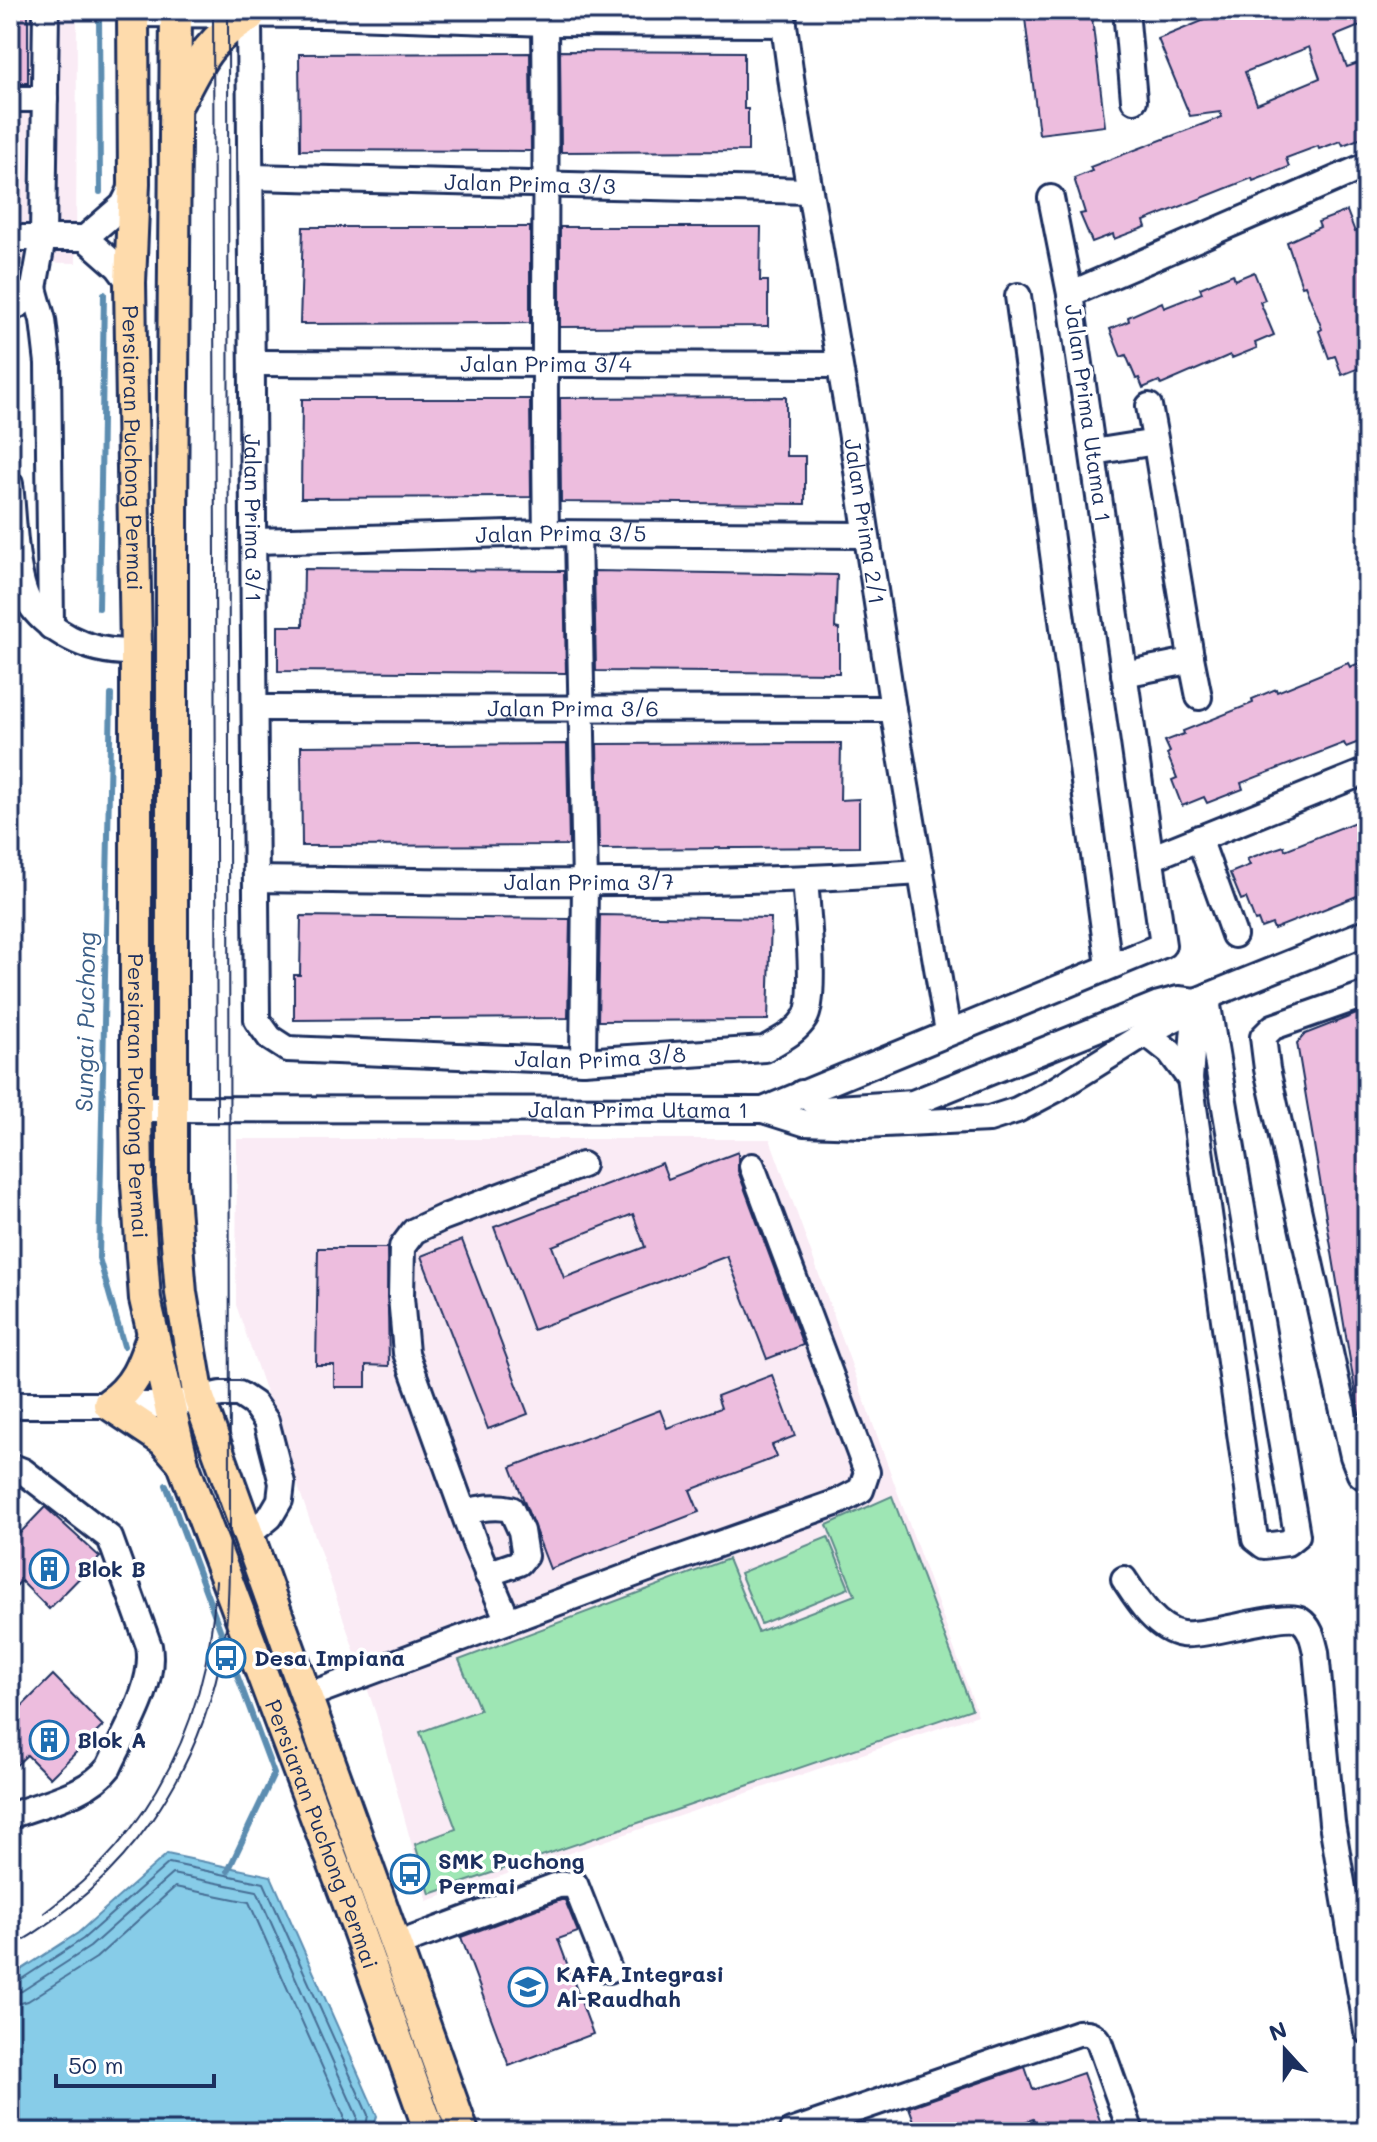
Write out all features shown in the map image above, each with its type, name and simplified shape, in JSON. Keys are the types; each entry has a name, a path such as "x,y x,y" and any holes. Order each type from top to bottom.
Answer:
{"main road":[{"name":"Persiaran Puchong Permai","path":"133,12 134,183 130,283 136,652 136,1109 137,1184 145,1299 153,1334 248,1535 463,2132"},
{"name":"Persiaran Puchong Permai","path":"176,12 172,1182 181,1293 183,1464 348,1902 430,2132"},
{"path":"176,107 205,53 245,13"},
{"path":"136,652 172,649"},
{"path":"153,1334 141,1370 123,1395 109,1404 163,1440 183,1464"}],"street":[{"path":"46,10 43,238 34,288 43,320 48,363 51,627"},
{"path":"1126,10 1134,100"},
{"path":"133,12 324,13 545,23 783,17"},
{"name":"Jalan Prima 3/1","path":"245,13 252,177 257,1020"},
{"name":"Jalan Prima 2/1","path":"783,17 893,709 948,1032"},
{"path":"545,23 546,533"},
{"path":"10,99 45,99"},
{"name":"Jalan Prima Utama 1","path":"136,1109 763,1110 1163,945 1070,294 1366,170"},
{"name":"Jalan Prima 3/3","path":"252,177 809,191"},
{"path":"10,238 85,238 123,205 134,183"},
{"path":"1051,198 1070,294"},
{"path":"85,238 118,267 130,283"},
{"path":"10,309 20,304 34,288"},
{"path":"1018,296 1109,966"},
{"name":"Jalan Prima 3/4","path":"254,363 839,365"},
{"path":"1149,406 1199,697"},
{"path":"1093,452 1156,444"},
{"path":"10,484 22,586 31,606 51,627 97,649 136,652"},
{"name":"Jalan Prima 3/5","path":"255,541 546,533 866,535"},
{"path":"578,534 585,884 583,1061"},
{"path":"1124,674 1184,662 1191,657"},
{"name":"Jalan Prima 3/6","path":"255,708 893,709"},
{"path":"1151,858 1367,771"},
{"path":"1199,838 1234,935"},
{"name":"Jalan Prima 3/7","path":"257,879 585,884 805,880 921,872"},
{"name":"Jalan Prima 3/8","path":"257,1020 270,1038 287,1049 583,1061 765,1049 791,1034 807,1017 811,975 805,880"},
{"path":"763,1110 804,1123 989,1119 1017,1110 1055,1090 1146,1033 1180,1016 1203,998 1367,932"},
{"path":"1367,994 1273,1027 1263,1037 1267,1069 1313,1236 1345,1385 1353,1456 1360,1474 1367,1479"},
{"path":"1203,998 1208,1006 1297,1535 1287,1543 1264,1546 1255,1539 1190,1079 1203,998"},
{"path":"802,1093 822,1109 913,1103 1159,1004 1203,998"},
{"path":"1146,1033 1170,1052 1190,1079"},
{"path":"508,1621 487,1574 406,1353 401,1297 402,1247 414,1231 442,1218 582,1165"},
{"path":"306,1696 838,1502 861,1490 867,1472 752,1166"},
{"path":"10,1405 184,1401 239,1394 254,1404 266,1421 282,1483 280,1500 270,1517 248,1535"},
{"path":"10,1466 23,1471 110,1538 152,1662 148,1680 101,1779 88,1787 10,1816"},
{"path":"464,1512 483,1507 511,1509 521,1531 525,1556 519,1563 487,1574"},
{"path":"1124,1579 1140,1603 1162,1625 1181,1634 1231,1630 1288,1616 1299,1619 1310,1630 1316,1652 1332,1823 1367,2031"},
{"path":"396,1945 558,1885 575,1884 609,1970"},
{"path":"791,2132 823,2127 1087,2032 1099,2042 1131,2132"}],"shaded area":[{"path":"10,10 77,10 76,263 10,262"},
{"path":"237,1139 770,1139 978,1715 427,1901 376,1714 236,1305"}],"green space":[{"path":"892,1496 972,1709 430,1894 415,1844 456,1829 420,1732 480,1710 459,1660 728,1559 758,1632 855,1595 827,1525"},
{"path":"828,1537 849,1588 761,1624 740,1573"}],"water":[{"path":"167,1854 271,1876 377,2116 372,2132 10,2132 10,1977 78,1933"}],"building":[{"path":"10,10 28,10 28,83 10,83"},
{"path":"1024,10 1091,10 1105,126 1039,134"},
{"path":"1229,10 1367,10 1367,23 1335,36 1347,67 1367,60 1367,136 1343,145 1341,141 1319,149 1318,146 1286,158 1289,167 1253,181 1252,178 1144,221 1146,227 1114,239 1113,234 1092,242 1080,214 1085,213 1074,178 1092,171 1090,167 1222,117 1220,112 1190,116 1158,39","holes":["1309,47 1320,78 1257,104 1245,72"]},
{"path":"560,51 744,52 748,151 561,152"},
{"path":"530,53 531,151 300,150 299,54"},
{"path":"1347,211 1355,232 1362,229 1367,242 1367,365 1342,375 1335,356 1329,358 1319,331 1322,329 1305,285 1302,286 1287,242 1320,227 1318,222"},
{"path":"303,227 530,227 530,323 300,324"},
{"path":"560,227 761,227 760,281 768,281 768,326 560,327"},
{"path":"1254,272 1265,300 1260,302 1274,335 1255,343 1257,348 1232,358 1230,355 1161,385 1159,381 1143,388 1126,355 1121,357 1110,329 1162,302 1164,308 1202,293 1200,288 1233,274 1235,280"},
{"path":"786,397 786,456 805,456 805,504 561,502 560,398"},
{"path":"302,399 530,399 531,497 301,498"},
{"path":"304,569 564,571 566,673 278,671 278,626 303,626"},
{"path":"594,571 837,575 835,628 839,629 839,673 596,671"},
{"path":"1367,660 1367,739 1346,747 1344,743 1241,783 1243,789 1207,803 1204,797 1182,806 1172,780 1177,778 1165,741 1253,703 1252,699 1276,689 1277,692 1348,663 1350,667"},
{"path":"841,743 840,800 859,799 859,847 599,849 597,744"},
{"path":"567,744 569,845 302,846 301,746"},
{"path":"1367,821 1367,892 1274,929 1272,924 1261,928 1246,898 1241,900 1230,873 1250,865 1247,859 1284,846 1285,850 1355,822 1356,825"},
{"path":"600,915 771,918 768,1020 598,1021"},
{"path":"301,916 570,919 568,1018 294,1020 294,975 300,975"},
{"path":"1367,1010 1367,1413 1359,1414 1297,1043 1305,1034"},
{"path":"738,1152 738,1171 803,1345 767,1359 727,1256 533,1330 494,1227 662,1163 668,1179","holes":["633,1214 645,1247 564,1278 552,1246"]},
{"path":"462,1240 528,1414 488,1429 421,1256"},
{"path":"318,1248 387,1248 389,1366 366,1365 366,1387 334,1387 334,1365 316,1365"},
{"path":"772,1375 795,1436 772,1445 777,1457 690,1490 699,1512 550,1569 511,1467 660,1410 667,1428 721,1408 717,1396"},
{"name":"Blok B","path":"45,1507 100,1557 49,1609 21,1581 10,1592 10,1523 20,1533"},
{"name":"Blok A","path":"53,1675 103,1726 50,1778 27,1755 10,1771 10,1694 22,1706"},
{"name":"KAFA Integrasi Al-Raudhah","path":"565,1900 578,1932 558,1939 593,2034 509,2066 461,1937"},
{"path":"1025,2067 1033,2090 1083,2073 1104,2132 1038,2132 1033,2119 998,2132 918,2132 909,2107"}],"waterway":[{"name":"Sungai Puchong","path":"99,10 100,192"},
{"name":"Sungai Puchong","path":"99,608 104,294"},
{"name":"Sungai Puchong","path":"111,695 99,1258 124,1346"},
{"name":"Sungai Puchong","path":"166,1485 274,1774 228,1871"}],"tram line":[{"path":"213,10 217,1117"},
{"path":"10,1948 52,1921 89,1891 123,1857 152,1820 198,1736 213,1690 226,1628 230,1537 228,10"},
{"path":"44,1913 83,1881 117,1846 146,1808 169,1768 188,1725 202,1679 216,1581"}],"place":[{"name":"Blok B","path":"49,1569"},
{"name":"Desa Impiana","path":"226,1658"},
{"name":"Blok A","path":"49,1740"},
{"name":"SMK Puchong Permai","path":"410,1874"},
{"name":"KAFA Integrasi Al-Raudhah","path":"528,1987"}]}
